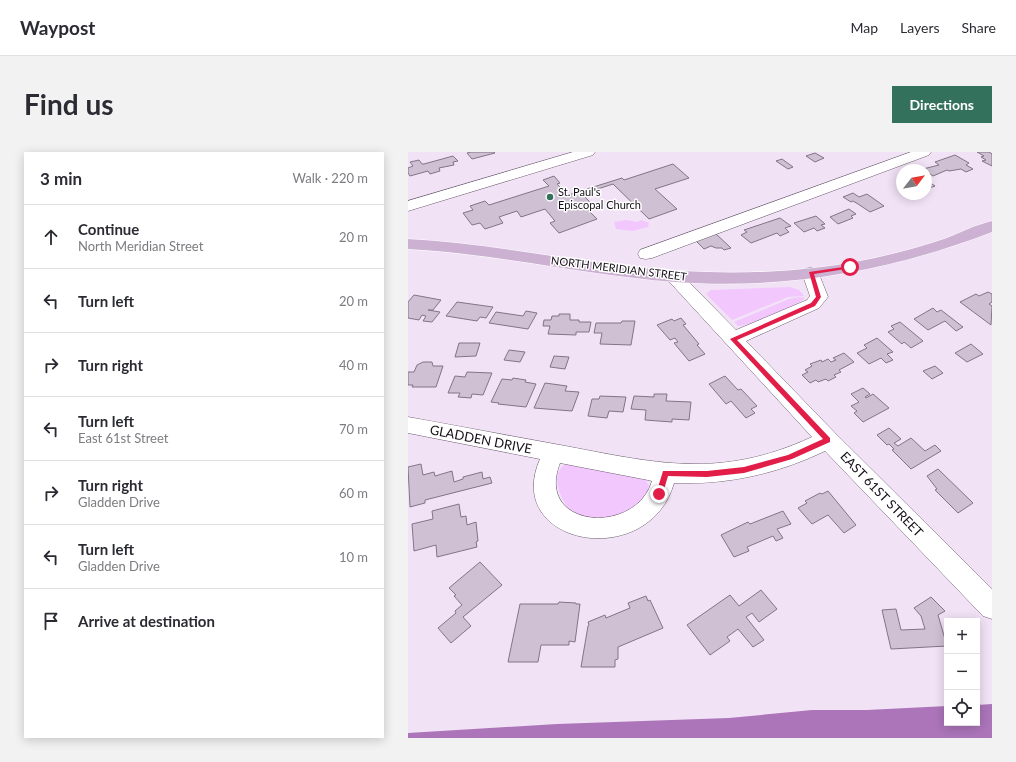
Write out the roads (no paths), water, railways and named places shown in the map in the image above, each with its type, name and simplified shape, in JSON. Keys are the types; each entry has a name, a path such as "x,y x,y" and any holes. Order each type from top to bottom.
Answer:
{"main road":[{"name":"NORTH MERIDIAN STREET","path":"408,244 463,248 619,271 673,276 744,277 811,273 906,256 942,245 992,226"}],"street":[{"path":"408,206 558,156 588,152"},
{"path":"646,254 924,152"},
{"path":"733,339 813,304 819,297 811,273"},
{"name":"EAST 61ST STREET","path":"673,276 828,440 992,607"},
{"name":"GLADDEN DRIVE","path":"408,425 553,454 665,473 707,474 744,470 790,458 828,440"},
{"path":"553,454 544,480 546,494 554,510 562,519 580,526 609,528 639,516 656,500 661,489 665,473"}],"place":[{"name":"St. Paul's Episcopal Church","path":"550,197"}]}
